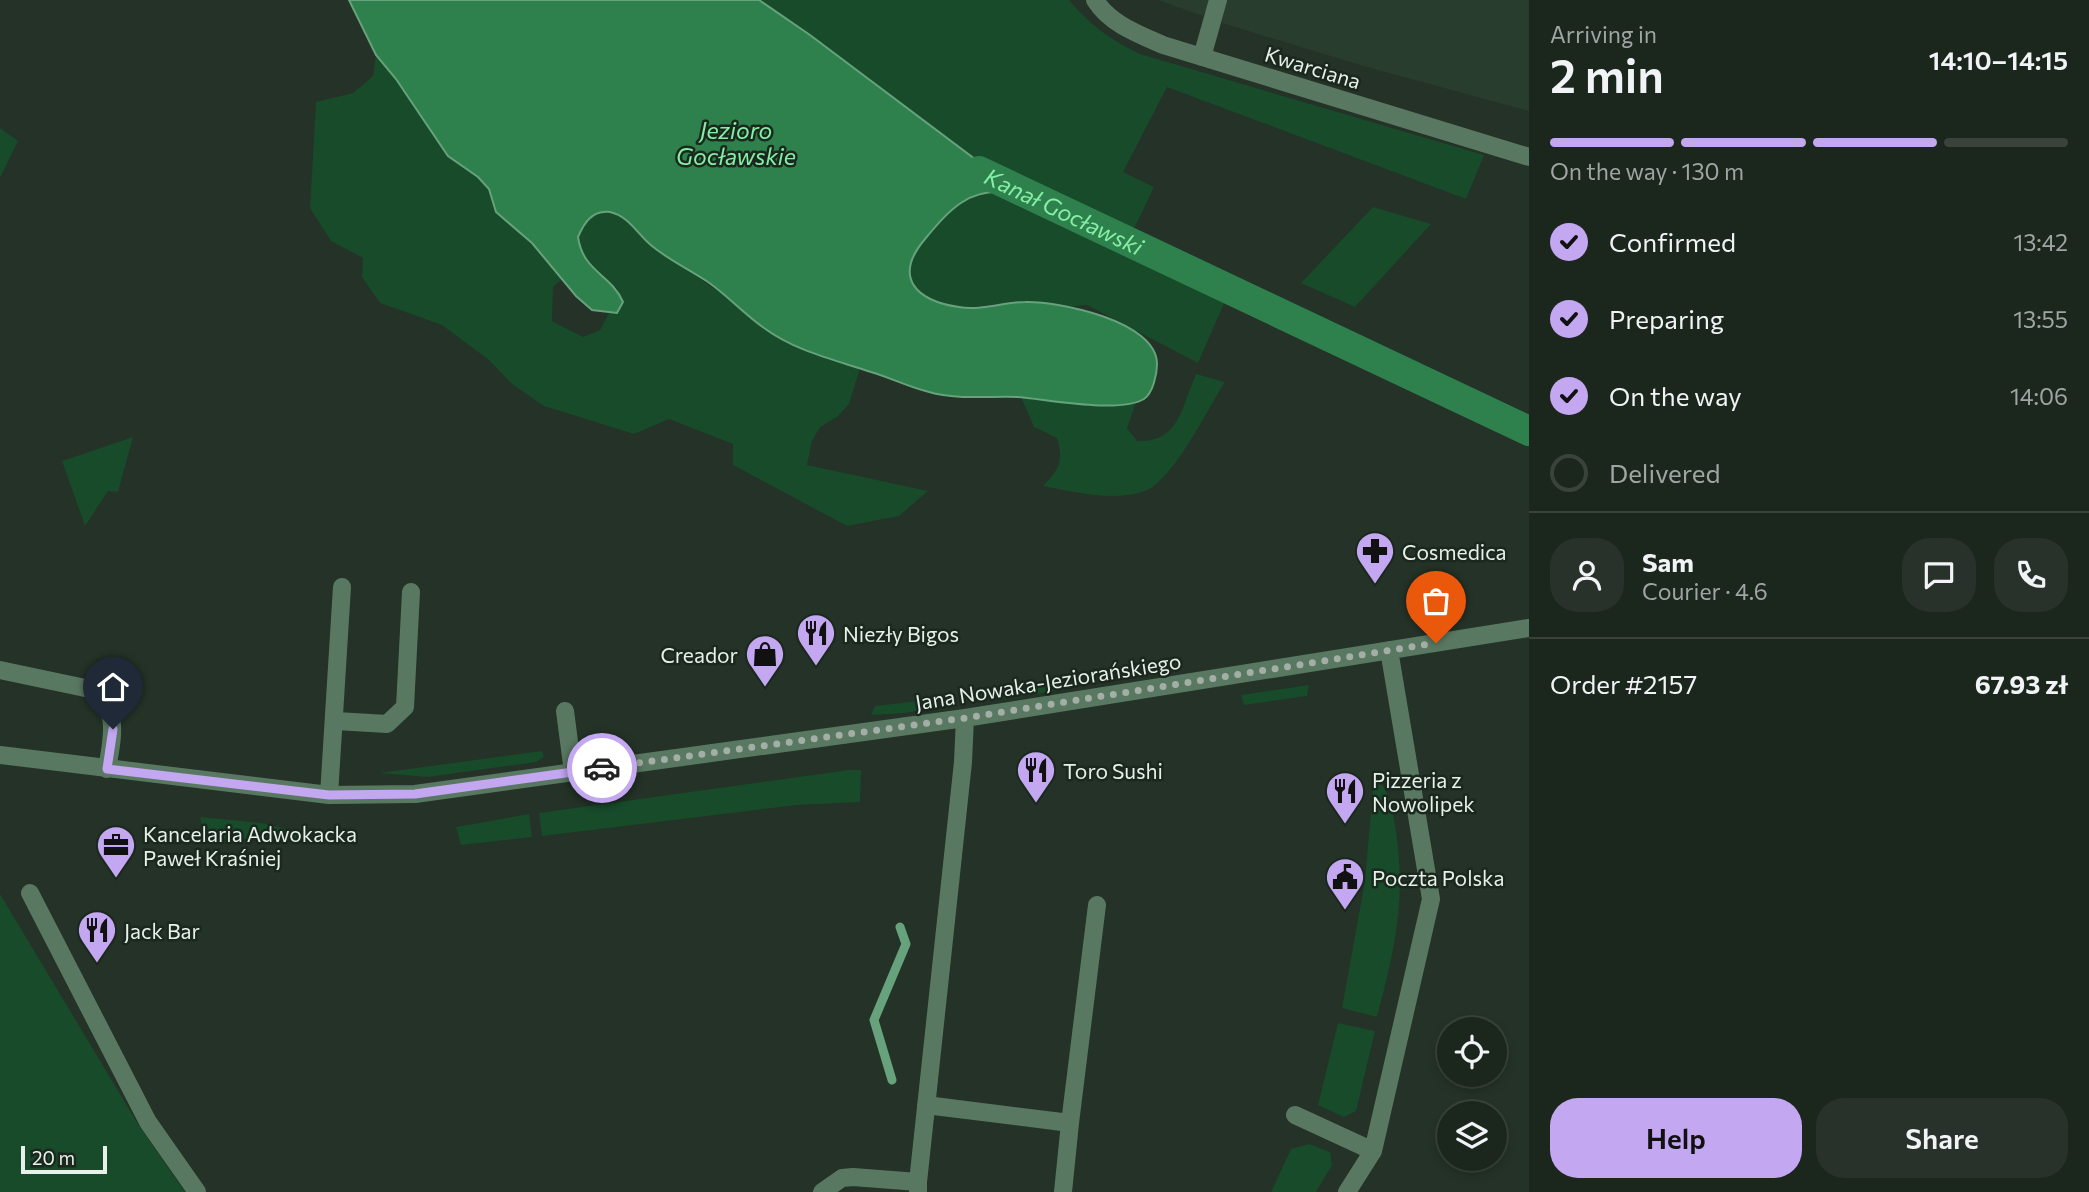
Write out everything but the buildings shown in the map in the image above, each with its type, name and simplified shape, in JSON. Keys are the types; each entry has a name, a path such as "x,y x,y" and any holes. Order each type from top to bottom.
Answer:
{"street":[{"name":"Kwarciana","path":"1095,0 1100,9 1127,30 1202,57 1529,156"},
{"path":"1202,57 1218,0"},
{"path":"329,795 336,721 342,587"},
{"path":"336,721 387,724 405,707 411,592"},
{"name":"Jana Nowaka-Jeziorańskiego","path":"0,755 329,795 415,794 965,718 1529,628"},
{"path":"1347,1192 1373,1151 1431,899 1389,650"},
{"path":"0,670 90,689 98,694 110,707 113,717 107,769"},
{"path":"565,710 573,772"},
{"path":"822,1192 842,1178 918,1187 963,762 965,718"},
{"path":"30,893 148,1122 197,1192"},
{"path":"1063,1192 1097,905"},
{"path":"926,1105 1070,1123"},
{"path":"1295,1115 1373,1151"}],"shaded area":[{"path":"759,0 1069,0 1102,31 1140,54 1484,155 1466,199 1167,87 1123,172 1154,187 1132,233 983,165"},
{"path":"1158,0 1529,0 1529,111 1367,67 1222,23 1223,17 1205,12 1203,16"},
{"path":"376,55 396,79 448,156 478,177 489,189 496,212 532,243 562,279 553,287 552,321 583,337 600,330 609,313 617,313 617,288 592,267 583,254 578,237 585,222 596,213 611,212 628,221 652,246 805,350 860,368 849,404 837,417 820,427 812,441 807,465 928,491 899,516 847,526 733,465 733,444 669,419 634,434 544,406 512,384 489,360 442,325 380,303 362,277 363,258 331,241 310,208 316,102 353,93 373,76"},
{"path":"0,128 18,141 0,178"},
{"path":"995,190 1011,193 1226,299 1198,363 1087,305 1065,307 1028,301 963,308 930,301 911,283 907,270 915,251 955,204 973,194"},
{"path":"1373,207 1431,224 1355,307 1301,283"},
{"path":"1196,374 1225,382 1179,459 1156,484 1145,491 1121,496 1094,495 1043,486 1059,465 1059,446 1057,438 1034,427 1021,397 1104,405 1136,402 1127,428 1137,441 1151,440 1162,436 1177,421"},
{"path":"133,437 118,492 108,491 85,526 62,461"},
{"path":"1107,677 1060,690 1016,697 981,699 971,696"},
{"path":"1309,685 1307,696 1244,705 1241,695"},
{"path":"935,699 915,711 871,715 875,706"},
{"path":"542,751 544,757 536,762 428,777 379,773"},
{"path":"861,770 860,802 797,805 542,836 539,813"},
{"path":"1374,777 1384,787 1391,805 1400,875 1394,945 1377,1017 1342,1008 1365,881"},
{"path":"529,814 532,837 461,845 456,827"},
{"path":"200,817 261,823 304,833 299,840 205,838"},
{"path":"0,894 138,1124 185,1192 0,1192"},
{"path":"1338,1023 1375,1031 1356,1111 1344,1117 1318,1105"},
{"path":"1309,1144 1330,1152 1332,1165 1316,1192 1271,1192 1291,1149"}],"water":[{"name":"Jezioro Gocławskie","path":"349,0 759,0 983,165 1017,179 1011,193 984,193 962,202 925,239 910,265 910,276 921,293 944,304 959,307 975,308 1017,302 1040,303 1103,316 1141,336 1153,349 1157,364 1152,388 1144,399 1133,403 1100,405 1017,397 950,396 914,388 816,354 776,336 708,282 647,242 623,217 610,212 598,213 590,218 578,237 585,258 612,285 623,302 617,313 592,310 576,296 532,243 496,212 489,189 478,177 448,156 396,79 376,55"}],"waterway":[{"name":"Kanał Gocławski","path":"979,171 1529,431"},
{"path":"892,1080 874,1020 906,944 900,927"}],"way so far":[{"path":"602,768 965,718 1436,643"}],"place":[{"name":"Cosmedica","path":"1375,585"},
{"name":"Niezły Bigos","path":"816,667"},
{"name":"Creador","path":"765,688"},
{"name":"Toro Sushi","path":"1036,804"},
{"name":"Pizzeria z Nowolipek","path":"1345,825"},
{"name":"Kancelaria Adwokacka Paweł Kraśniej","path":"116,879"},
{"name":"Poczta Polska","path":"1345,911"},
{"name":"Jack Bar","path":"97,964"}],"route":[{"path":"113,729 107,769 329,795 415,794 602,768"}]}
